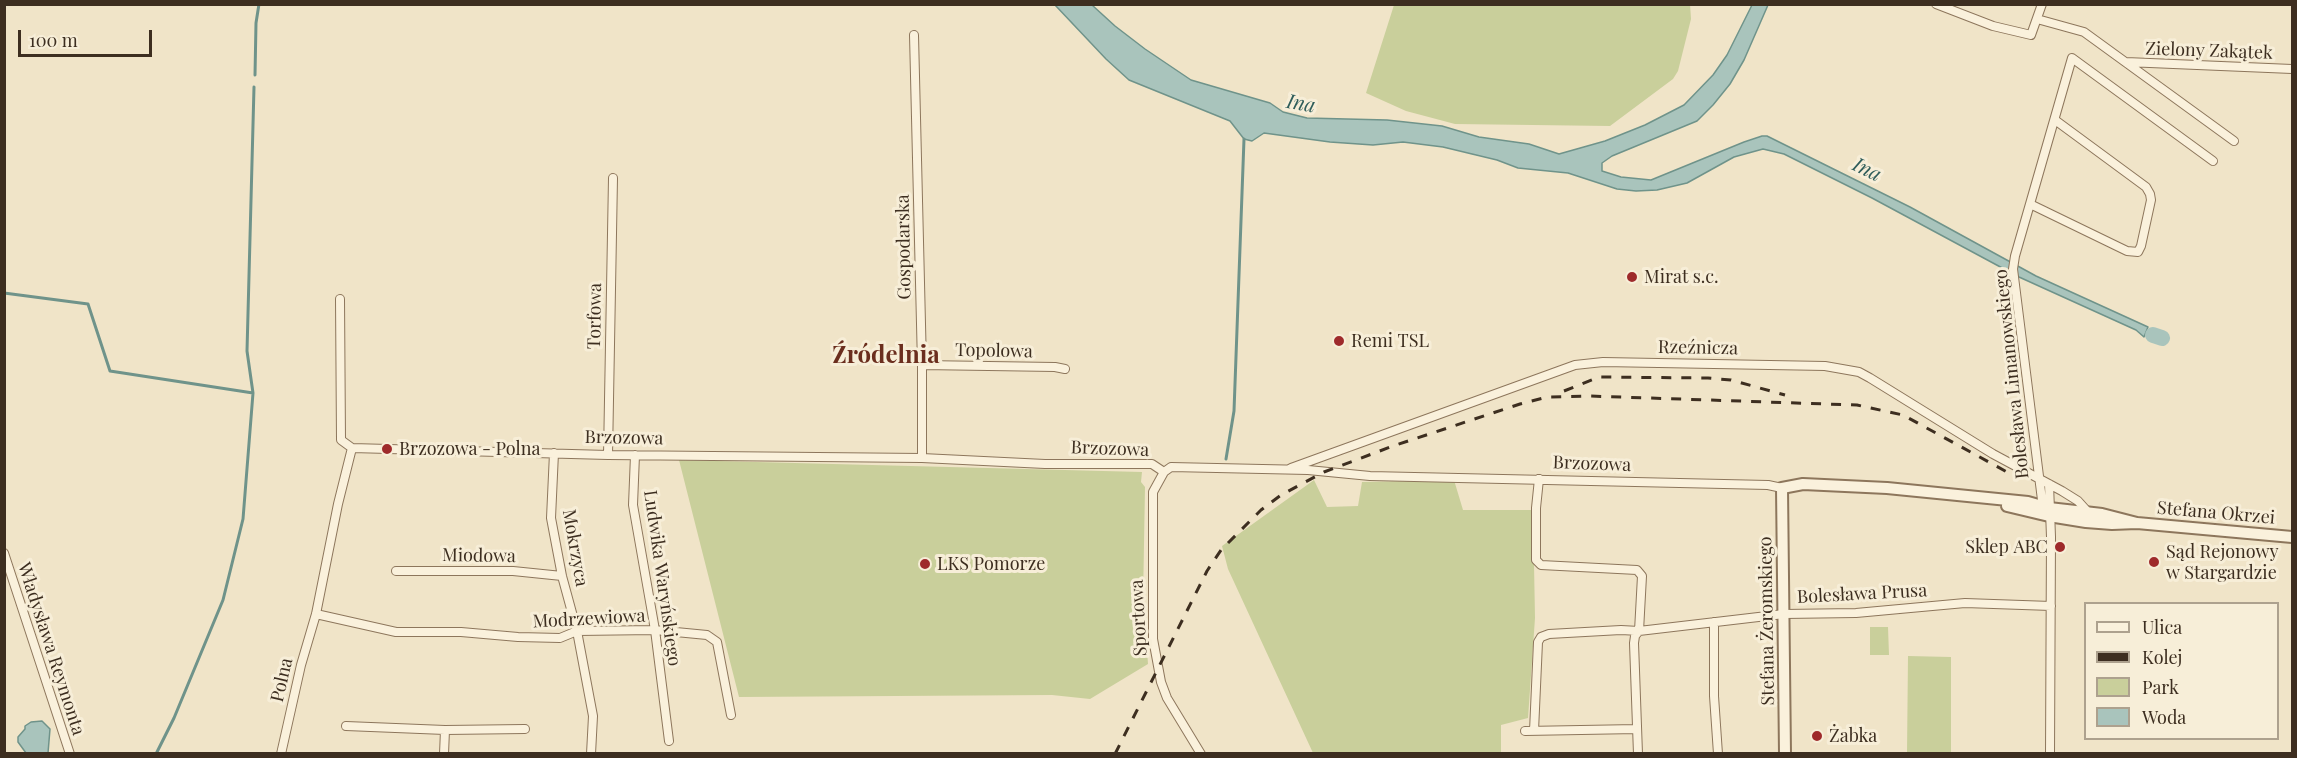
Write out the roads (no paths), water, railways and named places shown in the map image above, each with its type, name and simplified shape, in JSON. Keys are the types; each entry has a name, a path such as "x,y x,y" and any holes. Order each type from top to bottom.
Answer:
{"street":[{"path":"1936,4 1993,26 2031,35 2042,4"},
{"name":"Zielony Zakątek","path":"2037,19 2084,32 2234,141"},
{"name":"Gospodarska","path":"914,35 922,458"},
{"name":"Bolesława Limanowskiego","path":"2049,512 2042,500 2039,479 2015,284 2015,256 2072,58 2213,161"},
{"name":"Zielony Zakątek","path":"2124,62 2292,69"},
{"path":"2030,204 2127,251 2138,252 2141,246 2151,200 2146,187 2055,120"},
{"name":"Torfowa","path":"608,455 613,178"},
{"path":"316,614 338,504 352,448 341,440 340,299"},
{"name":"Rzeźnicza","path":"1287,470 1575,365 1626,362 1825,366 1859,372 1993,454 2078,501 2087,511"},
{"name":"Topolowa","path":"922,365 1065,369"},
{"name":"Brzozowa","path":"352,448 608,455 922,458 1045,464 1152,464 1164,472 1171,467 1287,470 1370,476 1768,485 1782,488 1803,483 1887,488 2028,502 2049,512"},
{"name":"Mokrzyca","path":"554,453 551,518 562,576 577,631 593,716 591,753"},
{"name":"Ludwika Waryńskiego","path":"635,455 633,505 655,630 669,741"},
{"name":"Sportowa","path":"1164,472 1153,492 1153,639 1161,682 1167,698 1201,753"},
{"path":"1539,479 1536,508 1536,560 1541,565 1637,570 1642,576 1639,631 1634,643 1638,753"},
{"name":"Bolesława Limanowskiego","path":"2049,484 2051,501 2049,512 2050,753"},
{"name":"Stefana Żeromskiego","path":"1782,488 1785,753"},
{"name":"Stefana Okrzei","path":"2049,512 2087,511 2137,523"},
{"name":"Stefana Okrzei","path":"2049,512 2112,524 2137,523 2292,537"},
{"name":"Władysława Reymonta","path":"4,553 69,753"},
{"name":"Miodowa","path":"396,571 513,571 562,576"},
{"name":"Bolesława Prusa","path":"1534,731 1538,642 1541,636 1549,634 1639,631 1784,614 1856,613 1965,603 2051,606"},
{"name":"Modrzewiowa","path":"316,614 396,632 461,632 560,638 577,631 655,630 707,635 717,642 731,715"},
{"name":"Polna","path":"281,753 301,665 316,614"},
{"path":"1714,622 1714,696 1718,753"},
{"path":"346,726 444,730 525,729"},
{"path":"1525,731 1637,729"},
{"path":"444,730 444,753"}],"water":[{"path":"1055,5 1092,5 1145,49 1191,80 1270,103 1283,112 1307,118 1387,120 1442,126 1479,137 1529,144 1559,154 1605,141 1645,125 1684,105 1713,75 1727,55 1752,5 1768,5 1744,60 1730,84 1697,121 1612,156 1602,163 1602,171 1621,177 1651,180 1744,142 1767,136 1910,207 2036,276 2148,327 2144,337 2136,330 2019,277 1872,198 1784,154 1763,149 1734,157 1687,183 1657,190 1636,191 1617,189 1568,173 1518,168 1497,160 1443,147 1403,142 1373,145 1330,142 1264,133 1252,141 1244,139 1230,121 1129,80"},
{"path":"42,721 50,729 48,753 26,753 18,742 18,737 25,726 31,722"}],"waterway":[{"path":"255,75 256,23 259,4"},
{"path":"253,393 247,351 254,87"},
{"path":"1226,459 1234,411 1244,139"},
{"path":"4,293 88,304 110,371 253,393 243,519 223,600 174,718 156,754"},
{"name":"Ina","path":"2153,335 2162,338"}],"railway":[{"path":"1564,391 1599,377 1708,378 1731,380 1785,395"},
{"path":"1115,754 1207,571 1221,550 1261,510 1281,495 1324,472 1393,446 1520,404 1547,397 1588,396 1857,405 1903,415 2007,472"}],"place":[{"name":"Mirat s.c.","path":"1632,277"},
{"name":"Remi TSL","path":"1339,341"},
{"name":"Brzozowa - Polna","path":"387,449"},
{"name":"Sklep ABC","path":"2060,547"},
{"name":"Sąd Rejonowy w Stargardzie","path":"2154,562"},
{"name":"LKS Pomorze","path":"925,564"},
{"name":"Żabka","path":"1817,736"}],"district":[{"name":"Źródelnia","path":"886,356"}]}
